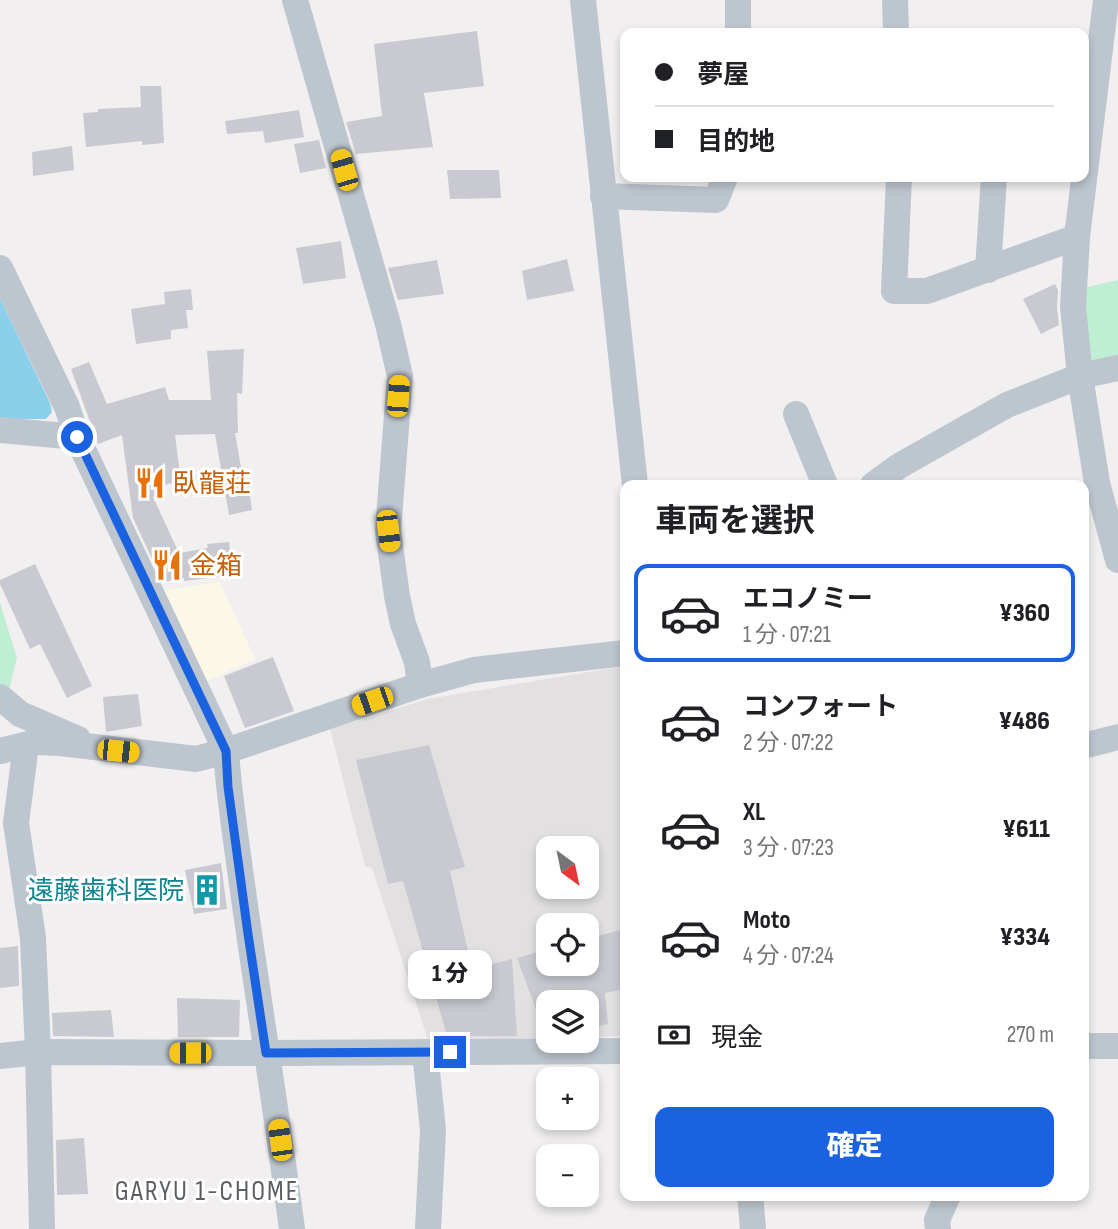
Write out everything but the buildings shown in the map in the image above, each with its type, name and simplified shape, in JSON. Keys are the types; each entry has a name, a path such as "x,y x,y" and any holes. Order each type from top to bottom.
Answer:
{"street":[{"path":"295,0 388,324 400,376 388,531 397,596 420,685"},
{"path":"583,0 634,480"},
{"path":"738,0 738,28"},
{"path":"895,0 897,28"},
{"path":"1089,169 1108,61 1105,0"},
{"path":"604,196 716,200 723,182"},
{"path":"899,182 894,291 927,291 1077,237"},
{"path":"988,270 994,182"},
{"path":"1087,182 1077,237 1073,307 1080,376 1099,482 1118,560"},
{"path":"0,268 226,751 228,787 248,934 292,1229"},
{"path":"880,480 899,466 1007,405 1080,376 1118,368"},
{"path":"796,414 823,480"},
{"path":"0,430 77,437"},
{"path":"0,751 37,742 196,759 420,685 474,670 620,654"},
{"path":"0,696 20,714 83,741"},
{"path":"1089,744 1118,737"},
{"path":"26,745 16,823 33,938 42,1229"},
{"path":"1089,1046 1118,1046"},
{"path":"0,1056 38,1052 620,1051"},
{"path":"425,1052 433,1130 428,1229"},
{"path":"751,1201 753,1229"},
{"path":"938,1229 937,1220 945,1201"}],"shaded area":[{"path":"220,582 255,659 207,681 164,590"},
{"path":"620,667 620,1036 599,1037 599,990 536,990 536,1038 428,1040 372,868 365,866 330,729 428,699"}],"green space":[{"path":"1118,280 1118,361 1089,366 1084,288"},
{"path":"0,603 17,658 9,690 0,696"}],"water":[{"path":"0,298 50,403 52,412 46,419 0,417"}],"place":[{"name":"臥龍荘","path":"150,483"},
{"name":"金箱","path":"167,565"},
{"name":"遠藤歯科医院","path":"207,890"}],"district":[{"name":"GARYU 1-CHOME","path":"207,1190"}],"route":[{"path":"77,437 226,751 228,787 266,1053 450,1052"}]}
